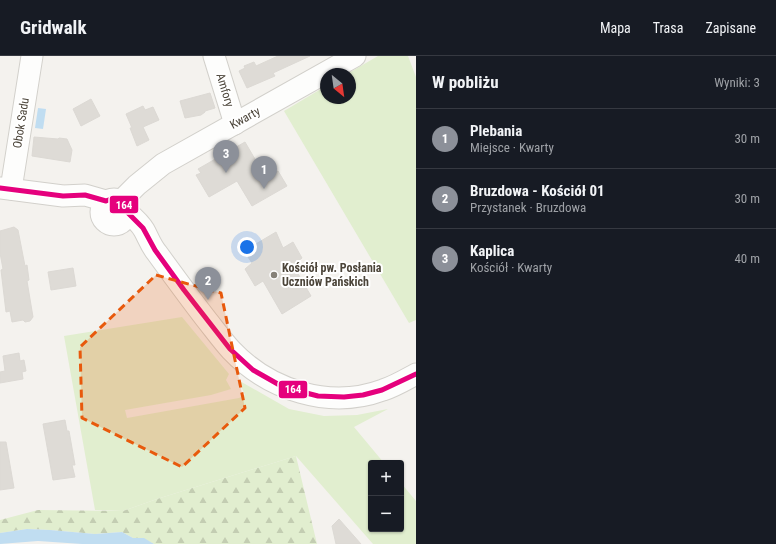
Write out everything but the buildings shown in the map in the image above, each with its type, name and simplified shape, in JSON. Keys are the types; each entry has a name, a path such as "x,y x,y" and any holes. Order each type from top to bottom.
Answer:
{"street":[{"name":"Obok Sadu","path":"5,189 32,56"},
{"name":"Amfory","path":"214,56 235,124"},
{"name":"Kwarty","path":"115,210 137,185 163,164 354,56"},
{"path":"5,189 63,196 85,195 115,210 134,238 155,250 230,349 253,370 278,384 308,394 327,398 344,397 363,395 382,390 416,374"}],"highlighted area":[{"path":"156,275 221,293 245,408 182,467 82,418 80,347"}],"green space":[{"path":"378,56 408,56 416,77 416,320 409,323 284,111 320,90 320,104 356,104 356,69"},
{"path":"182,317 229,374 226,380 231,389 211,395 125,410 127,418 239,398 245,395 238,380 289,409 324,416 357,415 388,409 354,427 382,460 368,460 368,532 404,532 404,487 416,501 416,544 373,544 296,456 123,511 95,510 64,336"},
{"path":"296,456 317,544 154,544 144,539 133,538 122,532 95,534 27,529 0,533 0,520 38,510 123,511"}],"water":[{"path":"38,108 46,109 43,129 35,128"},
{"path":"27,529 95,534 122,532 133,538 144,538 154,544 82,544 38,541 0,544 0,533"}],"transit line":[{"name":"164","path":"0,188 63,196 85,195 106,201 111,199 120,200 127,212 143,228 155,250 184,290 230,349 253,370 283,387 318,396 344,397 363,395 382,390 416,374"}],"place":[{"name":"Kaplica","path":"226,173"},
{"name":"Plebania","path":"264,189"},
{"name":"Kościół pw. Posłania Uczniów Pańskich","path":"274,275"},
{"name":"Bruzdowa - Kościół 01","path":"208,300"}]}
